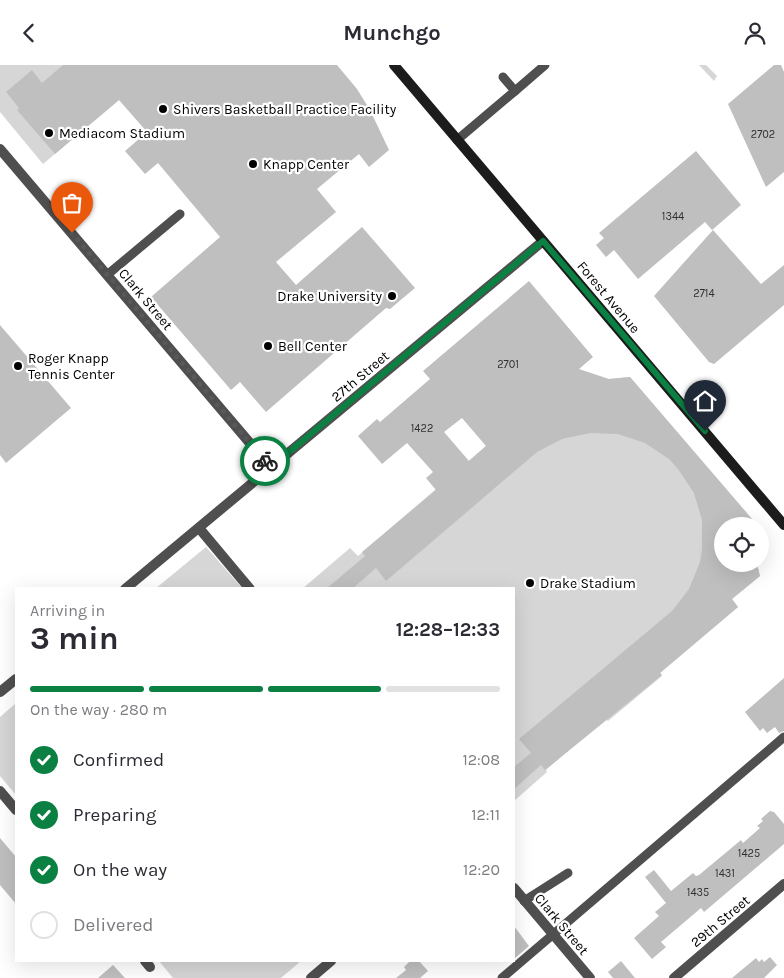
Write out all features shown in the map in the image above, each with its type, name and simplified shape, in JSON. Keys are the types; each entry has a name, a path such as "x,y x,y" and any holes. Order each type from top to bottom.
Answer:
{"main road":[{"name":"Forest Avenue","path":"394,65 784,525"}],"street":[{"name":"Clark Street","path":"0,149 271,467"},
{"name":"27th Street","path":"127,587 543,241"},
{"path":"199,528 248,587"},
{"path":"0,693 15,680"},
{"path":"0,791 15,809"},
{"name":"29th Street","path":"674,978 784,884"},
{"name":"Clark Street","path":"515,889 590,978"},
{"path":"311,978 330,962"}],"lane":[{"path":"457,140 545,65"},
{"path":"503,77 515,91"},
{"path":"107,275 180,214"},
{"path":"502,978 784,737"},
{"path":"524,901 568,873"}],"shaded area":[{"name":"Mediacom Stadium","path":"0,65 110,65 119,100 43,164 0,112"},
{"path":"699,65 706,65 717,76 714,81"},
{"name":"Drake Stadium","path":"630,377 750,517 714,517 714,572 759,572 760,576 732,599 738,607 660,673 662,676 608,721 605,719 546,770 547,772 515,800 515,587 304,587 350,548 358,556 486,446 609,379"},
{"path":"206,547 241,587 157,587"},
{"path":"15,704 15,794 0,776 0,717"},
{"path":"160,962 300,962 281,978 173,978"}],"building":[{"path":"63,65 337,65 357,89 370,110 389,150 369,167 359,154 317,189 336,212 276,262 296,285 362,227 415,288 390,309 386,308 266,412 240,382 231,390 151,297 220,237 158,163 145,174 125,151 147,132 119,100 55,154 17,110 19,108 6,92 32,70 42,83"},
{"path":"774,65 781,65 784,72 784,172 766,187 728,104"},
{"path":"696,151 741,205 712,230 705,222 638,279 614,250 606,257 596,245 604,238 599,233"},
{"path":"713,230 761,284 784,265 784,305 714,364 709,362 654,296"},
{"path":"529,281 593,357 579,369 609,379 630,377 750,517 714,517 714,572 759,572 760,576 732,599 738,607 660,673 662,675 545,770 541,765 515,788 515,766 531,753 519,739 672,611 689,589 700,562 702,549 702,520 694,493 669,459 645,443 618,434 590,433 562,439 537,452 386,581 376,568 354,587 328,587 365,556 362,552 436,490 426,478 433,472 407,443 382,464 358,436 377,419 380,422 430,379 423,371","holes":["462,418 486,446 469,461 444,432"]},
{"name":"Roger Knapp Tennis Center","path":"0,325 71,408 6,463 0,455"},
{"path":"784,678 784,731 779,733 775,727 767,733 763,728 760,731 745,712"},
{"path":"770,811 774,812 784,824 784,844 704,912 701,908 661,942 666,947 652,959 634,938 659,916 655,912 666,903 645,877 654,870 671,891 693,873 696,876 699,875 741,840 743,843 760,828 757,826 763,821 761,819"},
{"path":"0,838 15,856 15,903 0,885"},
{"path":"515,927 529,946 515,958"},
{"path":"770,957 777,965 764,978 732,978 756,958 759,962 762,959 764,962"},
{"path":"621,961 635,978 613,978 608,972"},
{"path":"409,962 420,962 428,971 420,978 396,978 406,970 404,967"},
{"path":"113,965 125,978 98,978"}],"way so far":[{"path":"72,233 265,461"}],"place":[{"name":"Shivers Basketball Practice Facility","path":"163,109"},
{"name":"Mediacom Stadium","path":"49,133"},
{"name":"Knapp Center","path":"253,164"},
{"name":"Drake University","path":"392,296"},
{"name":"Bell Center","path":"268,346"},
{"name":"Roger Knapp Tennis Center","path":"18,366"},
{"name":"Drake Stadium","path":"530,583"}],"route":[{"path":"265,461 271,467 543,241 705,431"}]}
